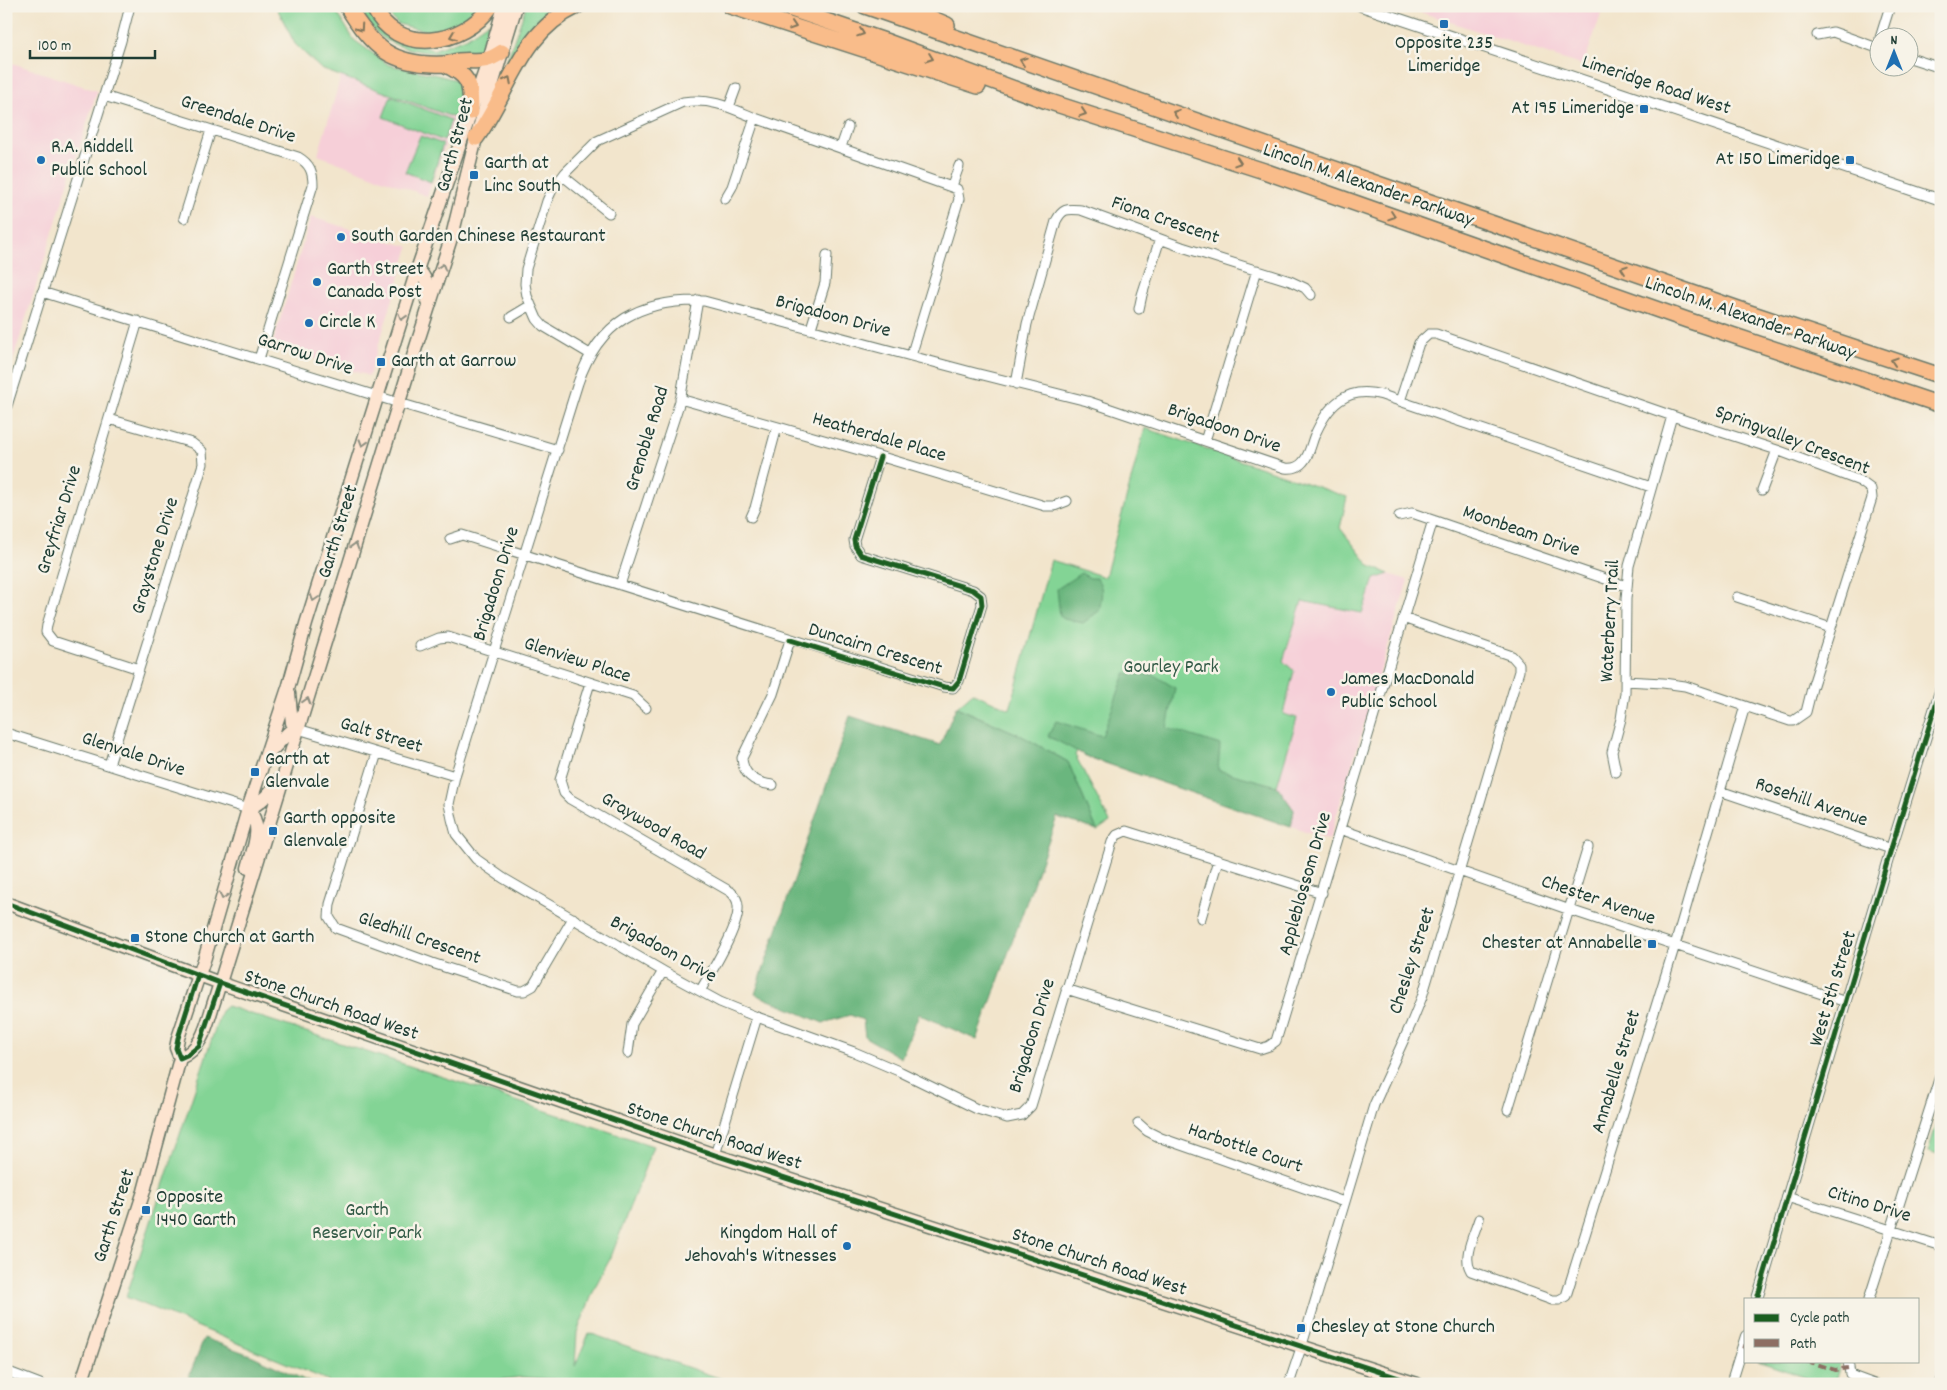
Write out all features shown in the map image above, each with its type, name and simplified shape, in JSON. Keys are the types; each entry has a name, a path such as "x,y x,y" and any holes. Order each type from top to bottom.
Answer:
{"highway":[{"path":"347,6 365,35 389,54 419,63 444,64 458,61 474,62 495,56"},
{"path":"373,6 380,19 390,28 405,36 424,41 441,40 459,34 475,24 491,6"},
{"path":"476,138 486,124 512,72 526,51 554,20 577,6"},
{"path":"730,6 1012,97 1047,101"},
{"name":"Lincoln M. Alexander Parkway","path":"782,6 885,41 1047,101 1264,171 1686,320 1941,404"},
{"name":"Lincoln M. Alexander Parkway","path":"865,6 1750,313 1941,376"},
{"path":"903,6 975,37 983,47"},
{"path":"444,64 456,70 468,80 471,112"}],"main road":[{"name":"Garth Street","path":"180,1058 189,1054 198,1046 220,983 398,403 453,232 495,56 504,6"},
{"name":"Garth Street","path":"81,1384 144,1191 180,1058 176,1048 178,1038 417,270 471,112 516,6"},
{"path":"417,270 425,277 427,285 427,313"},
{"path":"264,759 282,739 298,729 292,723 289,685"},
{"path":"240,921 257,824 254,816 248,809 257,805 265,798 279,781 288,761"},
{"name":"Stone Church Road West","path":"6,903 220,983 715,1155 1417,1384"}],"street":[{"path":"7,405 104,96 130,6"},
{"name":"Limeridge Road West","path":"1361,6 1941,200"},
{"path":"1883,28 1890,6"},
{"path":"1818,35 1833,32 1870,41"},
{"path":"1920,61 1941,68"},
{"path":"729,106 736,88"},
{"name":"Greendale Drive","path":"104,96 298,157 307,162 313,175 313,185 259,359"},
{"path":"590,354 543,326 537,319 525,284 526,270 547,201 552,190 563,176 580,156 597,141 683,102 698,100 713,101 729,106 755,118 957,188 958,199 911,356"},
{"path":"725,199 732,187 755,118"},
{"path":"841,147 848,127"},
{"path":"184,218 211,130"},
{"path":"952,186 959,166"},
{"path":"563,176 609,213"},
{"name":"Fiona Crescent","path":"1016,384 1027,324 1056,221 1061,211 1066,209 1081,210 1160,239 1297,283 1311,295"},
{"path":"1139,309 1160,239"},
{"path":"811,328 824,283 827,254"},
{"path":"1205,441 1257,270"},
{"name":"Garrow Drive","path":"42,292 378,397 558,450"},
{"name":"Brigadoon Drive","path":"1322,893 1126,831 1117,835 1112,842 1031,1106 1022,1115 1007,1118 969,1106 901,1072 854,1052 757,1017 700,991 662,971 503,878 476,859 456,834 449,804 454,776 578,383 590,354 618,321 635,312 669,301 698,300 1087,401 1282,468 1293,468 1304,462 1322,418 1338,401 1349,395 1368,392 1400,401 1651,487"},
{"name":"Grenoble Road","path":"620,585 680,399 698,300"},
{"path":"511,317 531,304"},
{"name":"Greyfriar Drive","path":"138,321 46,625 46,632 52,641 139,669"},
{"name":"Springvalley Crescent","path":"1400,401 1419,342 1429,334 1436,334 1672,416 1777,450 1860,482 1871,489 1872,498 1806,712 1790,721 1677,684 1626,681"},
{"name":"Heatherdale Place","path":"680,399 1045,506 1054,506 1067,501"},
{"name":"Waterberry Trail","path":"1616,772 1612,752 1621,719 1626,681 1626,586 1631,557 1672,416"},
{"name":"Graystone Drive","path":"109,419 192,443 202,451 202,464 109,765"},
{"path":"751,516 755,508 778,427"},
{"path":"1762,490 1777,450"},
{"name":"Duncairn Crescent","path":"450,539 462,535 790,640 944,687 953,688 959,680 982,605 981,596 974,590 862,555 855,546 854,540 880,457"},
{"name":"Moonbeam Drive","path":"1399,516 1412,513 1626,586"},
{"name":"Appleblossom Drive","path":"1066,988 1254,1047 1262,1049 1276,1041 1433,520"},
{"path":"1737,597 1831,628"},
{"name":"Chesley Street","path":"1289,1384 1374,1106 1419,1004 1519,670 1519,664 1512,656 1404,618"},
{"name":"Glenview Place","path":"420,646 439,638 448,637 633,696 646,708"},
{"path":"772,785 760,783 748,775 743,768 742,758 773,694 790,640"},
{"name":"Graywood Road","path":"590,683 560,780 564,793 570,799 731,892 738,902 738,910 725,947 700,991"},
{"name":"West 5th Street","path":"1757,1298 1891,849 1940,694"},
{"name":"Annabelle Street","path":"1479,1219 1467,1257 1467,1266 1471,1271 1552,1300 1560,1300 1566,1296 1745,706"},
{"name":"Galt Street","path":"298,729 454,776"},
{"name":"Glenvale Drive","path":"6,733 248,809"},
{"name":"Gledhill Crescent","path":"377,753 330,904 329,917 336,928 441,966 518,991 524,991 533,986 573,918"},
{"name":"Rosehill Avenue","path":"1720,791 1891,849"},
{"name":"Chester Avenue","path":"1340,829 1570,910 1846,1002"},
{"path":"1508,1110 1588,847"},
{"path":"1201,918 1218,860"},
{"path":"628,1053 632,1024 662,971"},
{"path":"715,1155 757,1017"},
{"path":"1868,1298 1941,1073"},
{"name":"Harbottle Court","path":"1138,1123 1147,1131 1160,1138 1344,1202"},
{"name":"Citino Drive","path":"1787,1197 1941,1246"},
{"path":"1731,1384 1744,1342"},
{"path":"1848,1362 1850,1374 1874,1384"},
{"path":"6,1371 40,1384"},
{"path":"1939,1384 1941,1379"}],"shaded area":[{"path":"1402,6 1604,6 1583,66"},
{"name":"R.A. Riddell Public School","path":"6,61 97,91 6,382"},
{"path":"341,76 455,118 427,196 318,155"},
{"path":"311,217 409,247 369,376 272,346"},
{"name":"James MacDonald Public School","path":"1389,574 1408,580 1329,840 1291,827 1294,810 1277,786 1297,718 1283,714 1294,671 1283,661 1302,600 1362,613 1374,579"}],"green space":[{"path":"276,6 333,6 354,40 389,65 457,80 462,95 455,118 321,69 295,44"},
{"path":"359,6 366,6 388,34 433,50 466,38 489,22 478,55 424,52 386,40 373,29"},
{"path":"380,6 481,6 470,21 438,34 398,24"},
{"path":"526,6 564,6 505,78 502,75"},
{"path":"391,96 451,120 444,141 383,117"},
{"path":"420,136 443,144 431,182 405,172"},
{"name":"Gourley Park","path":"1145,428 1347,497 1340,528 1370,566 1389,574 1374,579 1362,613 1302,601 1283,661 1294,671 1283,714 1297,718 1277,786 1294,810 1291,827 1088,757 1077,751 1075,755 1110,822 1097,830 1068,762 1020,735 957,707 973,693 1010,709 1051,560 1105,577"},
{"path":"1081,573 1090,578 1096,578 1101,585 1102,594 1099,611 1083,623 1064,619 1060,616 1057,589"},
{"path":"1125,674 1154,675 1175,688 1167,728 1220,745 1218,770 1277,786 1294,810 1291,827 1088,757 1048,736 1056,721 1102,736"},
{"path":"956,707 1020,735 1068,762 1097,830 1057,817 977,1040 919,1014 901,1058 865,1037 863,1020 850,1015 823,1023 755,994 850,716 940,745"},
{"name":"Garth Reservoir Park","path":"227,1006 653,1146 611,1257 596,1285 577,1332 575,1366 589,1333 736,1384 569,1384 570,1379 522,1377 479,1382 476,1384 331,1384 327,1380 126,1297 221,1011"},
{"path":"1941,1109 1941,1156 1928,1152"},
{"path":"204,1338 253,1356 313,1384 186,1384"},
{"path":"1761,1362 1841,1362 1834,1384 1824,1384"}],"marked path":[{"path":"1810,1362 1835,1370 1848,1368"}],"cycle path":[{"path":"790,640 944,687 953,688 959,681 982,605 981,596 973,590 861,555 855,546 854,540 880,457"},
{"path":"1757,1298 1941,688"},
{"path":"6,903 220,983 715,1155 1417,1384"},
{"path":"198,975 178,1038 176,1048 180,1058 199,1046 220,983"}],"place":[{"name":"Opposite 235 Limeridge","path":"1444,24"},
{"name":"At 195 Limeridge","path":"1644,109"},
{"name":"R.A. Riddell Public School","path":"41,160"},
{"name":"At 150 Limeridge","path":"1850,160"},
{"name":"Garth at Linc South","path":"474,175"},
{"name":"South Garden Chinese Restaurant","path":"341,237"},
{"name":"Garth Street Canada Post","path":"317,282"},
{"name":"Circle K","path":"309,323"},
{"name":"Garth at Garrow","path":"381,362"},
{"name":"James MacDonald Public School","path":"1331,692"},
{"name":"Garth at Glenvale","path":"255,772"},
{"name":"Garth opposite Glenvale","path":"273,831"},
{"name":"Stone Church at Garth","path":"135,938"},
{"name":"Chester at Annabelle","path":"1652,944"},
{"name":"Opposite 1440 Garth","path":"146,1210"},
{"name":"Kingdom Hall of Jehovah's Witnesses","path":"847,1246"},
{"name":"Chesley at Stone Church","path":"1301,1328"}]}
